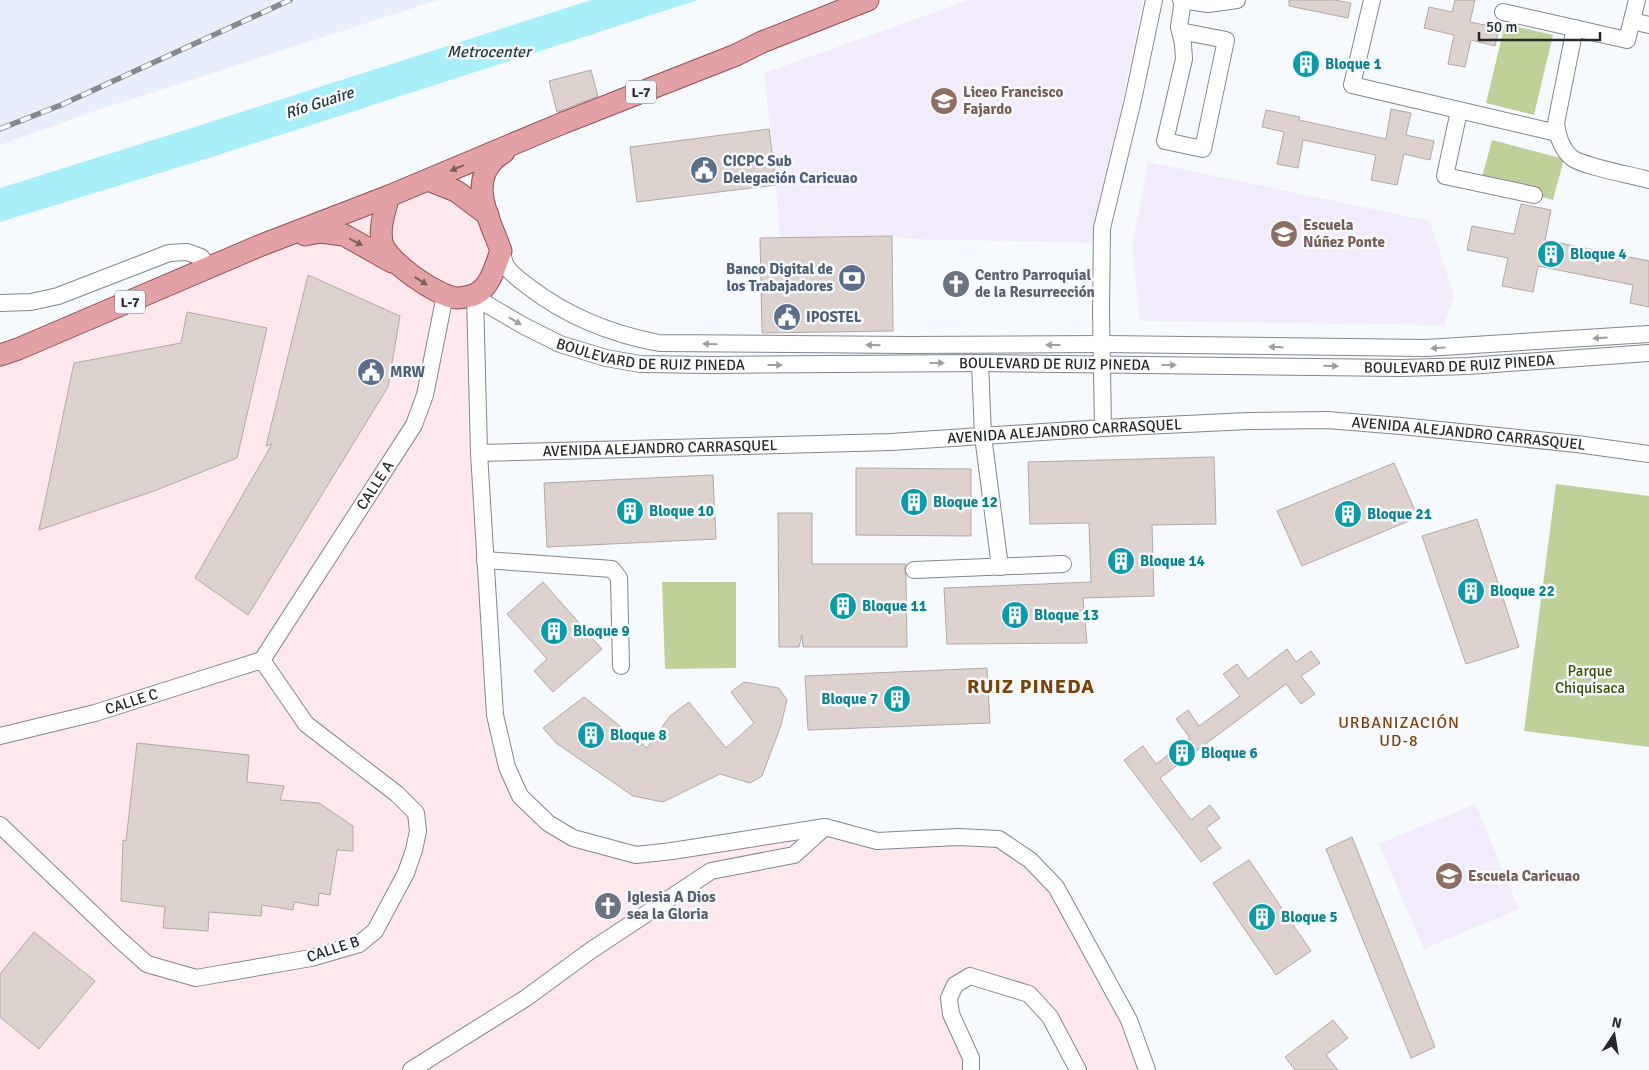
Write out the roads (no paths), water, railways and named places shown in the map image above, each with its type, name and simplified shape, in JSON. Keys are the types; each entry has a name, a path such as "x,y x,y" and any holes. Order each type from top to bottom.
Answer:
{"main road":[{"name":"L-7","path":"0,355 27,346 259,246 389,196 736,55 838,0"},
{"name":"L-7","path":"762,42 868,0"},
{"name":"L-7","path":"488,215 482,195 483,178 492,162 518,142"},
{"path":"389,196 384,214 382,241 384,249 398,266 445,295 457,298 475,294 485,287 501,251 488,215 456,191 428,180"},
{"name":"L-7","path":"259,246 320,232 344,235 375,251 398,266"}],"street":[{"path":"1102,428 1102,228 1133,100 1154,0"},
{"path":"1180,31 1226,40 1203,149 1165,141 1184,59 1179,27 1182,0 1208,2 1237,0"},
{"path":"1372,0 1352,85 1557,133"},
{"path":"1503,12 1627,40 1637,0"},
{"path":"1632,21 1649,25"},
{"path":"1575,28 1556,123 1557,133 1564,149 1572,158 1584,163 1649,180"},
{"path":"1459,111 1445,176 1534,195"},
{"name":"BOULEVARD DE RUIZ PINEDA","path":"501,251 507,266 518,279 559,308 582,320 607,329 633,338 659,343 908,346 1102,344 1426,348 1649,334"},
{"path":"0,303 31,302 58,296 169,253 187,252 201,257 209,269"},
{"path":"475,294 479,453 495,715 507,767 520,796 548,823 574,838 636,855 825,827 876,841 958,837 999,839 1030,860 1056,887 1130,1020 1147,1070"},
{"name":"BOULEVARD DE RUIZ PINEDA","path":"475,294 488,305 560,344 606,358 640,364 980,363 1420,368 1649,354"},
{"name":"CALLE A","path":"262,660 414,425 425,394 445,295"},
{"path":"980,363 983,436 1000,567"},
{"name":"AVENIDA ALEJANDRO CARRASQUEL","path":"479,453 891,442 1102,428 1248,421 1327,420 1577,444 1649,454"},
{"path":"485,560 612,569 619,578 621,666"},
{"path":"914,570 1063,564"},
{"name":"CALLE C","path":"0,736 95,712 262,660"},
{"name":"CALLE B","path":"0,825 147,964 196,978 311,958 359,944 375,931 406,873 418,831 416,813 397,794 306,724 262,660"},
{"path":"411,1070 526,998 590,951 711,872 794,855 825,827"},
{"path":"972,1070 971,1058 951,1014 949,998 955,985 970,976 1029,994 1050,1017 1078,1070"}],"water":[{"name":"Metrocenter","path":"591,0 698,0 212,157 0,222 0,188"}],"railway":[{"path":"0,129 61,105 290,0"}],"place":[{"name":"Bloque 1","path":"1306,64"},
{"name":"Liceo Francisco Fajardo","path":"944,101"},
{"name":"CICPC Sub Delegación Caricuao","path":"704,170"},
{"name":"Escuela Núñez Ponte","path":"1284,234"},
{"name":"Bloque 4","path":"1551,254"},
{"name":"Banco Digital de los Trabajadores","path":"852,278"},
{"name":"Centro Parroquial de la Resurrección","path":"956,284"},
{"name":"IPOSTEL","path":"787,317"},
{"name":"MRW","path":"371,372"},
{"name":"Bloque 12","path":"914,502"},
{"name":"Bloque 10","path":"630,511"},
{"name":"Bloque 21","path":"1348,514"},
{"name":"Bloque 14","path":"1121,561"},
{"name":"Bloque 22","path":"1471,591"},
{"name":"Bloque 11","path":"843,606"},
{"name":"Bloque 13","path":"1015,615"},
{"name":"Bloque 9","path":"554,631"},
{"name":"Bloque 7","path":"897,699"},
{"name":"Bloque 8","path":"591,735"},
{"name":"Bloque 6","path":"1182,753"},
{"name":"Escuela Caricuao","path":"1449,876"},
{"name":"Iglesia A Dios sea la Gloria","path":"608,906"},
{"name":"Bloque 5","path":"1262,917"}],"district":[{"name":"RUIZ PINEDA","path":"1031,686"},
{"name":"URBANIZACIÓN UD-8","path":"1399,731"}],"water label":[{"name":"Río Guaire","path":"319,102"}],"park label":[{"name":"Parque Chiquisaca","path":"1590,680"}]}
